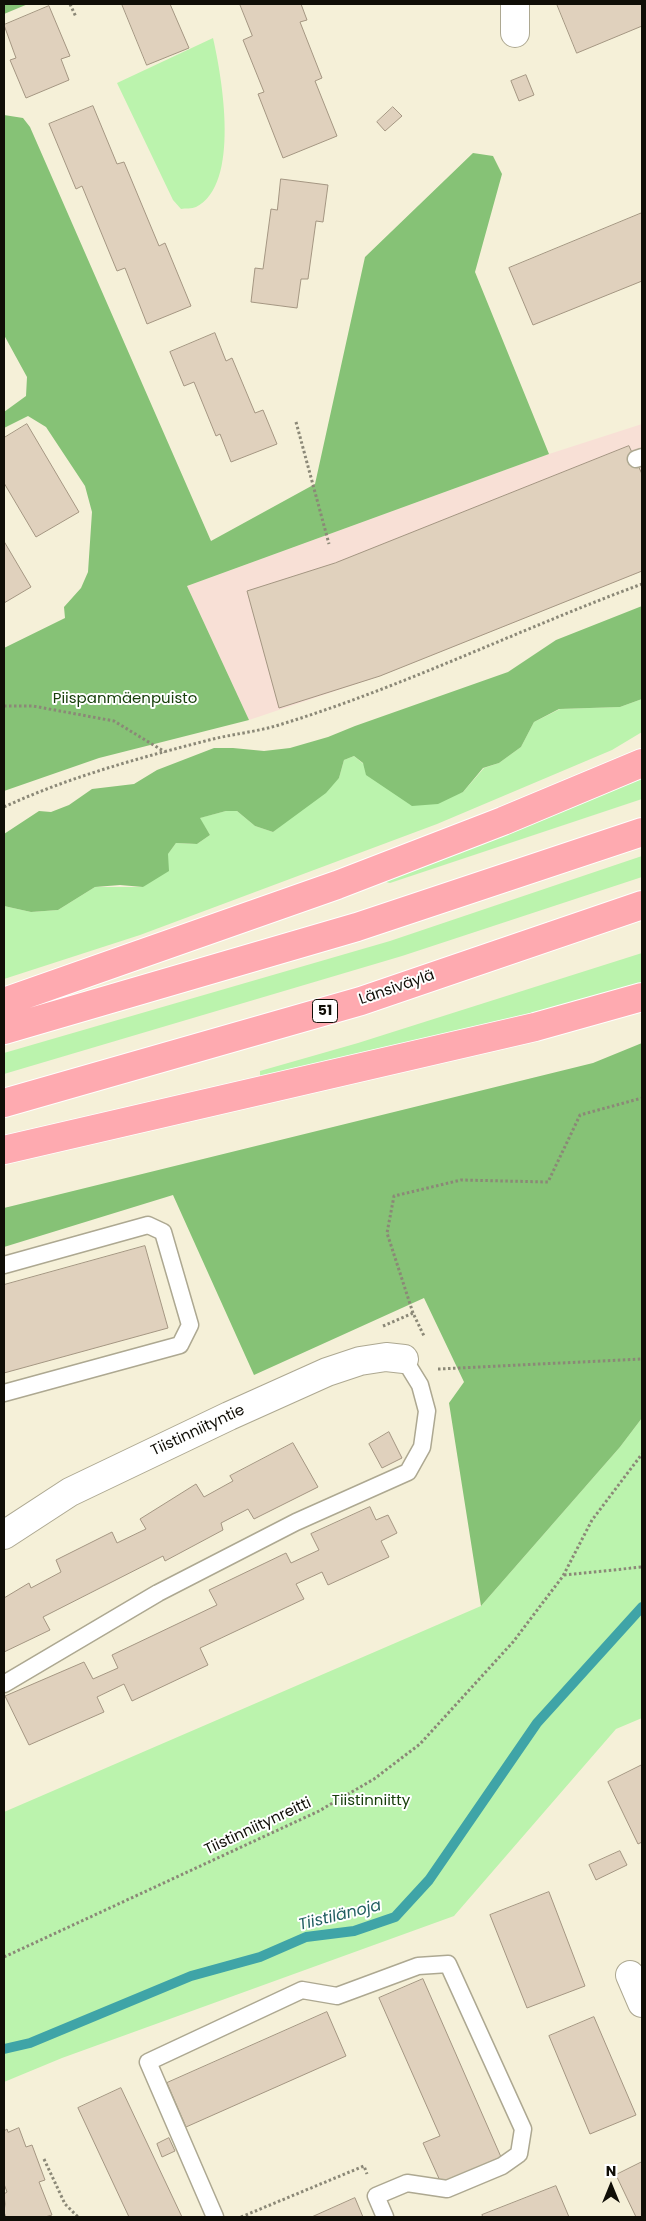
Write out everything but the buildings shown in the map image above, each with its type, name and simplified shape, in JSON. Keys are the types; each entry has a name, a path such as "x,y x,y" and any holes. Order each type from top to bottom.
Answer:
{"highway":[{"path":"4,1002 337,886 642,764"},
{"path":"4,1030 357,927 642,832"},
{"name":"Länsiväylä","path":"4,1103 361,1001 642,905"},
{"path":"4,1150 535,1027 642,997"}],"street":[{"path":"515,33 516,4"},
{"name":"Tiistinniityntie","path":"4,1535 70,1492 229,1416 327,1372 368,1360 386,1357 404,1359"},
{"path":"630,1975 642,2003"}],"lane":[{"path":"4,1265 148,1225 163,1232 190,1325 180,1345 4,1393"},
{"path":"4,1684 167,1589 296,1522 408,1472 422,1447 427,1411 420,1385 404,1359"},
{"path":"214,2217 148,2062 302,1990 337,1996 418,1966 448,1964 523,2129 519,2154 502,2166 447,2189 408,2184 376,2196 385,2217"}],"path":[{"path":"70,4 76,17"},
{"path":"296,422 329,544"},
{"path":"4,807 31,794 128,762 210,739 278,725 393,685 642,584"},
{"path":"4,706 33,706 114,721 165,752"},
{"path":"413,1312 386,1233 394,1196 461,1180 548,1182 580,1115 642,1098"},
{"path":"404,1359 439,1369 642,1359"},
{"name":"Tiistinniitynreitti","path":"4,1957 319,1811 374,1779 426,1736 513,1642 564,1576 592,1520 642,1454"},
{"path":"564,1576 642,1567"},
{"path":"44,2159 65,2204 78,2217"},
{"path":"241,2217 364,2166 376,2196"}],"shaded area":[{"path":"642,424 642,571 380,676 249,720 187,586 549,454"}],"green space":[{"path":"4,4 28,4 4,14"},
{"path":"213,38 223,103 224,154 219,177 210,195 196,207 181,209 173,200 117,83"},
{"name":"Piispanmäenpuisto","path":"4,115 23,118 30,127 211,541 315,484 365,257 473,153 493,156 502,174 475,272 549,454 187,586 249,720 99,758 4,791 4,648 65,618 64,607 81,588 88,572 92,512 85,486 46,427 28,416 4,428 4,412 26,396 27,377 4,335"},
{"path":"642,606 642,699 620,707 559,709 534,722 521,747 499,763 483,768 463,792 438,804 412,806 366,775 363,763 354,756 344,760 339,778 326,793 273,832 255,826 237,811 226,811 200,818 210,835 197,844 176,843 168,854 169,871 143,887 120,885 95,887 58,910 31,912 4,906 4,834 39,811 51,812 69,805 92,789 134,784 157,770 214,748 264,751 290,748 328,737 508,672 556,640"},
{"path":"642,699 642,732 612,750 437,824 140,935 4,979 4,906 31,912 58,910 95,887 143,887 176,843 197,844 210,835 199,818 226,811 237,811 255,826 273,832 339,778 344,760 354,756 412,805 463,792 484,768 499,763 521,747 534,722 560,709 620,707"},
{"path":"642,775 642,799 390,883 382,881"},
{"path":"642,856 642,877 402,956 4,1074 4,1053 390,941"},
{"path":"642,953 642,984 479,1027 272,1076 260,1076 260,1071 358,1043"},
{"path":"642,1043 642,1418 620,1447 481,1606 449,1403 464,1382 424,1298 254,1375 173,1195 4,1247 4,1208 593,1063"},
{"name":"Tiistinniitty","path":"642,1418 642,1718 616,1729 454,1916 62,2058 4,2082 4,1812 481,1606 620,1447"}],"waterway":[{"name":"Tiistilänoja","path":"4,2049 30,2043 191,1976 260,1957 306,1937 354,1931 395,1917 429,1880 537,1723 642,1607"}]}
